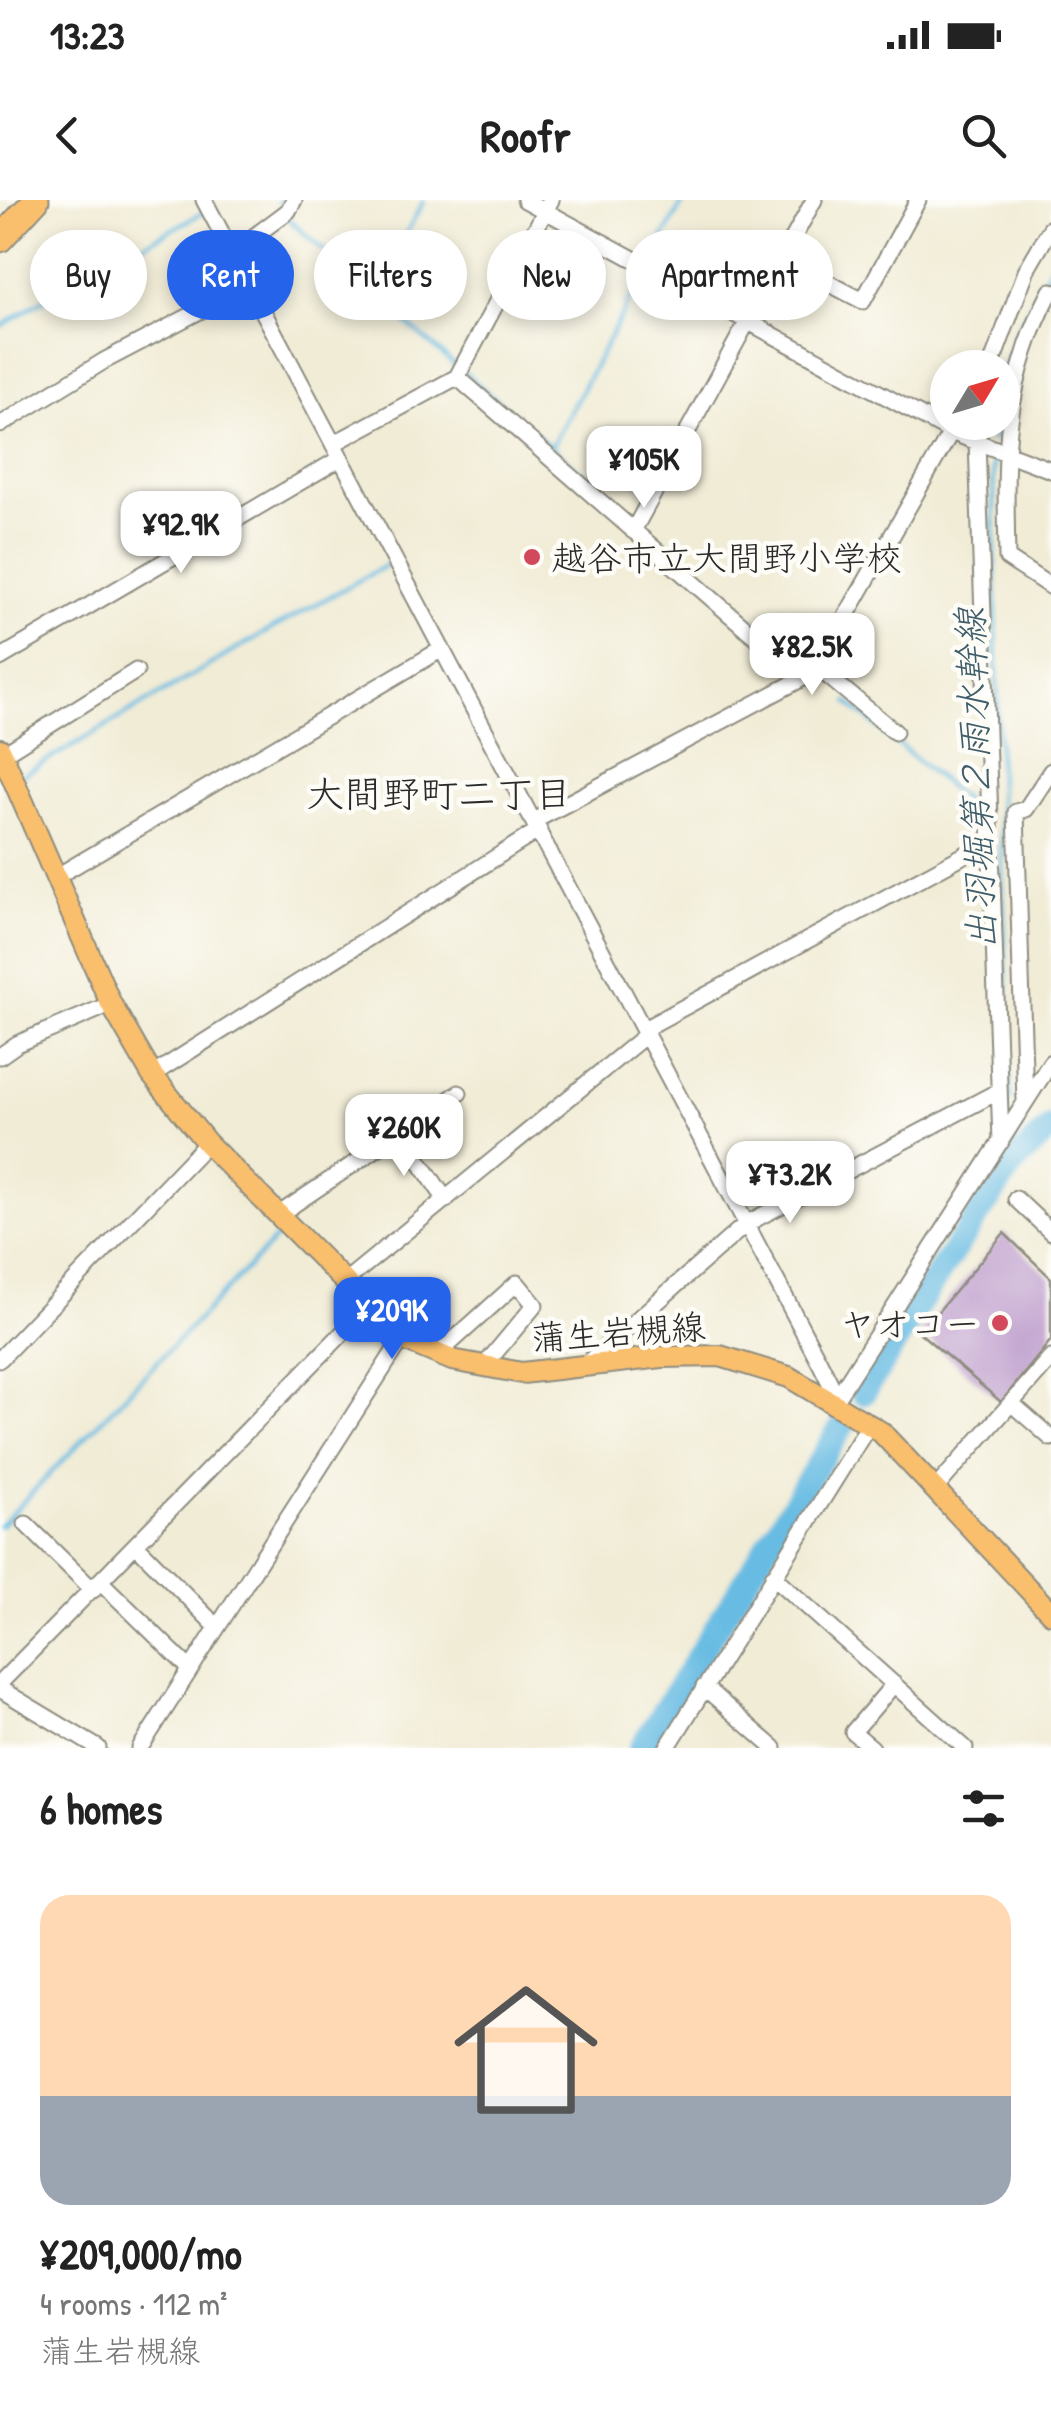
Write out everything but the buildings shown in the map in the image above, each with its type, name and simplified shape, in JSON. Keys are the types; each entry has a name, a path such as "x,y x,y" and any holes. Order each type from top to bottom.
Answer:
{"highway":[{"path":"0,214 12,200"},
{"path":"0,239 36,200"}],"main road":[{"name":"蒲生岩槻線","path":"1,752 112,1004 152,1075 207,1142 402,1339 437,1355 522,1372 662,1357 720,1356 789,1377 881,1432 1051,1613"}],"street":[{"path":"204,200 220,230"},
{"path":"263,230 288,211 294,200"},
{"path":"525,200 548,206 748,324 930,421"},
{"path":"798,230 814,200"},
{"path":"833,285 863,301 918,200"},
{"path":"0,658 457,377 548,206"},
{"path":"997,350 1028,269 1051,228"},
{"path":"1051,291 1022,355 1005,452 1007,558 1051,588"},
{"path":"0,425 104,361 184,320"},
{"path":"268,320 832,1386 832,1401"},
{"path":"633,531 750,320"},
{"path":"457,377 803,678"},
{"path":"152,1075 537,826 817,667 946,440"},
{"path":"972,440 1051,470"},
{"path":"977,442 1002,1142"},
{"path":"54,878 442,649"},
{"path":"817,667 895,732"},
{"path":"1,752 136,671"},
{"path":"1025,1104 1016,812 1026,809 1045,792 1051,771"},
{"path":"343,1283 645,1032 990,841"},
{"path":"0,1056 17,1044 112,1004"},
{"path":"832,1401 1051,1062"},
{"path":"584,1366 746,1224 999,1091"},
{"path":"278,1215 459,1093"},
{"path":"400,1132 446,1200"},
{"path":"0,1359 207,1142"},
{"path":"1016,1199 1051,1232"},
{"path":"437,1355 517,1284 536,1305 484,1366"},
{"path":"98,1748 0,1686 368,1307"},
{"path":"140,1748 402,1339"},
{"path":"936,1488 1051,1358"},
{"path":"1011,1403 1051,1438"},
{"path":"667,1748 869,1425"},
{"path":"26,1524 190,1668"},
{"path":"136,1545 216,1626"},
{"path":"773,1576 966,1748"},
{"path":"872,1748 853,1732 894,1684"},
{"path":"704,1687 774,1748"}],"waterway":[{"path":"279,200 284,210"},
{"path":"408,230 424,200"},
{"path":"668,230 684,200"},
{"path":"0,327 56,292 206,211"},
{"path":"288,219 457,367"},
{"name":"出羽堀第２雨水幹線","path":"1010,350 1051,266"},
{"path":"551,447 626,307"},
{"path":"465,373 636,520"},
{"name":"出羽堀第２雨水幹線","path":"993,456 999,787 1011,1100"},
{"path":"643,526 806,667"},
{"path":"19,777 392,562"},
{"path":"848,702 986,818"},
{"path":"1014,1163 1051,1127"},
{"name":"出羽堀第２雨水幹線","path":"1013,1138 1014,1163"},
{"path":"863,1393 1010,1168"},
{"path":"0,1526 279,1235"},
{"path":"641,1748 844,1423"}],"place":[{"name":"越谷市立大間野小学校","path":"532,557"},
{"name":"ヤオコー","path":"1000,1323"}],"district":[{"name":"大間野町二丁目","path":"439,793"}]}
